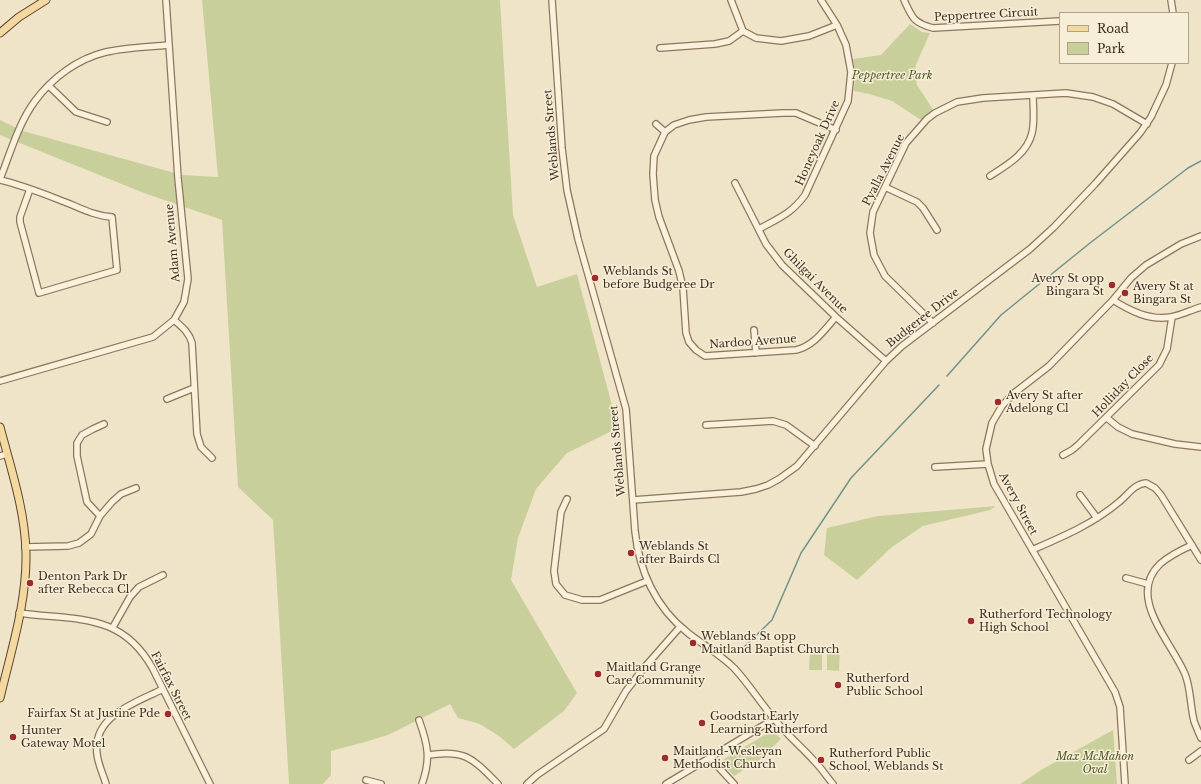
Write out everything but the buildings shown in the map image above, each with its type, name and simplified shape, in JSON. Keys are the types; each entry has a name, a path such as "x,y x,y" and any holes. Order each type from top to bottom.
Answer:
{"main road":[{"path":"0,33 19,17 46,0"},
{"path":"0,427 4,455 20,503 25,547 24,582 19,613 0,698"}],"street":[{"name":"Adam Avenue","path":"0,380 153,337 174,320 184,302 188,279 178,185 166,0"},
{"name":"Weblands Street","path":"552,0 562,148 567,190 578,239 625,404 628,421 636,544 641,567 662,607 680,627 726,660 774,719 815,762 833,784"},
{"path":"731,0 743,31 756,38 781,41 809,36 837,25"},
{"name":"Honeyoak Drive","path":"759,229 788,213 806,195 848,101 852,72 846,45 837,25 821,0"},
{"name":"Peppertree Circuit","path":"904,0 912,17 921,25 933,28 1059,21"},
{"path":"1171,0 1173,12"},
{"path":"660,48 715,44 728,41 743,31"},
{"path":"30,189 20,217 20,222 39,293 117,270 112,217 89,212 30,189 14,183 0,180 22,123 34,102 66,70 84,59 105,52 170,45"},
{"name":"Budgeree Drive","path":"633,500 741,492 756,489 768,485 797,466 886,361 902,346 1030,249 1095,184 1147,124 1160,100 1172,64"},
{"path":"49,86 76,112 108,122"},
{"name":"Pyalla Avenue","path":"933,323 885,276 874,255 870,234 873,212 906,143 927,119 935,113 957,102 983,98 1066,93 1093,97 1113,104 1147,124"},
{"path":"990,177 1024,151 1029,142 1033,126 1032,95"},
{"path":"656,124 665,132 674,125 689,120 706,117 783,112 796,113 836,130"},
{"name":"Nardoo Avenue","path":"665,132 654,156 653,174 655,200 659,217 679,271 683,288 686,332 689,342 696,350 705,356 796,350 804,348 814,342 836,317"},
{"name":"Ghilgai Avenue","path":"734,182 766,244 782,265 836,317 886,361"},
{"path":"885,187 917,202 923,208 937,230"},
{"name":"Avery Street","path":"1125,784 1120,707 1115,692 994,484 988,464 986,449 992,423 1002,406 1013,394 1049,366 1113,300 1131,278 1146,265 1181,244 1201,236"},
{"path":"1113,300 1137,313 1159,317 1172,317 1201,307"},
{"name":"Holliday Close","path":"1063,455 1072,450 1107,418 1159,365 1167,349 1172,317"},
{"path":"174,320 190,336 192,343 197,434 202,447 212,458"},
{"path":"754,330 756,353"},
{"path":"167,399 194,388"},
{"path":"1107,418 1118,428 1132,434 1175,444 1201,447"},
{"path":"706,425 773,421 786,424 815,446"},
{"path":"100,516 87,502 77,456 77,443 82,435 93,428 104,424"},
{"path":"934,467 988,464"},
{"path":"1032,550 1075,531 1118,503 1137,485 1146,483 1151,484 1161,494 1201,560"},
{"path":"25,547 68,546 80,543 91,534 100,516 112,502 121,494 136,488"},
{"path":"1080,495 1097,518"},
{"path":"567,499 561,512 554,571 556,584 565,595 582,600 600,600 647,581"},
{"path":"1192,545 1159,565 1148,584 1147,596 1151,611 1179,660 1187,680 1194,721 1201,738"},
{"path":"113,627 130,597 140,587 163,575"},
{"path":"1126,578 1148,584"},
{"name":"Fairfax Street","path":"19,613 93,621 113,627 138,646 146,656 210,784"},
{"path":"527,784 537,775 604,729 626,692 643,669 680,627"},
{"path":"106,784 97,754 97,741 100,732 108,719 116,713 163,689"},
{"path":"666,784 774,719"},
{"path":"419,720 428,755 422,784"},
{"path":"1189,760 1201,751"},
{"path":"428,755 446,753 466,756 474,761 498,784"},
{"path":"710,758 734,784"},
{"path":"366,780 381,784"}],"green space":[{"path":"202,0 500,0 513,215 537,287 577,274 618,428 567,453 536,489 518,538 511,580 577,693 564,711 514,749 499,736 480,724 458,718 450,704 388,735 331,751 331,775 323,784 289,784 273,520 238,487 222,220 144,193 0,135 0,120 23,131 182,175 218,177"},
{"name":"Peppertree Park","path":"910,24 922,32 930,33 915,67 917,85 934,111 921,120 892,101 854,91 855,76 853,59 881,55"},
{"path":"996,506 990,510 923,526 892,547 857,580 824,555 827,528 878,516"},
{"path":"810,648 822,648 822,670 809,670"},
{"path":"827,648 840,648 839,671 827,670"},
{"name":"Max McMahon Oval","path":"1113,730 1117,784 1020,784 1041,770"},
{"path":"768,733 776,734 781,739 759,760 734,776 723,764 724,759"}],"waterway":[{"path":"947,376 1001,315 1090,243 1188,168 1201,161"},
{"path":"741,650 772,620 801,553 851,478 939,385"}],"place":[{"name":"Weblands St before Budgeree Dr","path":"595,278"},
{"name":"Avery St opp Bingara St","path":"1112,285"},
{"name":"Avery St at Bingara St","path":"1125,293"},
{"name":"Avery St after Adelong Cl","path":"998,402"},
{"name":"Weblands St after Bairds Cl","path":"631,553"},
{"name":"Denton Park Dr after Rebecca Cl","path":"30,583"},
{"name":"Rutherford Technology High School","path":"971,621"},
{"name":"Weblands St opp Maitland Baptist Church","path":"693,643"},
{"name":"Maitland Grange Care Community","path":"598,674"},
{"name":"Rutherford Public School","path":"838,685"},
{"name":"Fairfax St at Justine Pde","path":"168,714"},
{"name":"Goodstart Early Learning Rutherford","path":"702,723"},
{"name":"Hunter Gateway Motel","path":"13,737"},
{"name":"Maitland-Wesleyan Methodist Church","path":"665,758"},
{"name":"Rutherford Public School, Weblands St","path":"821,760"}]}
